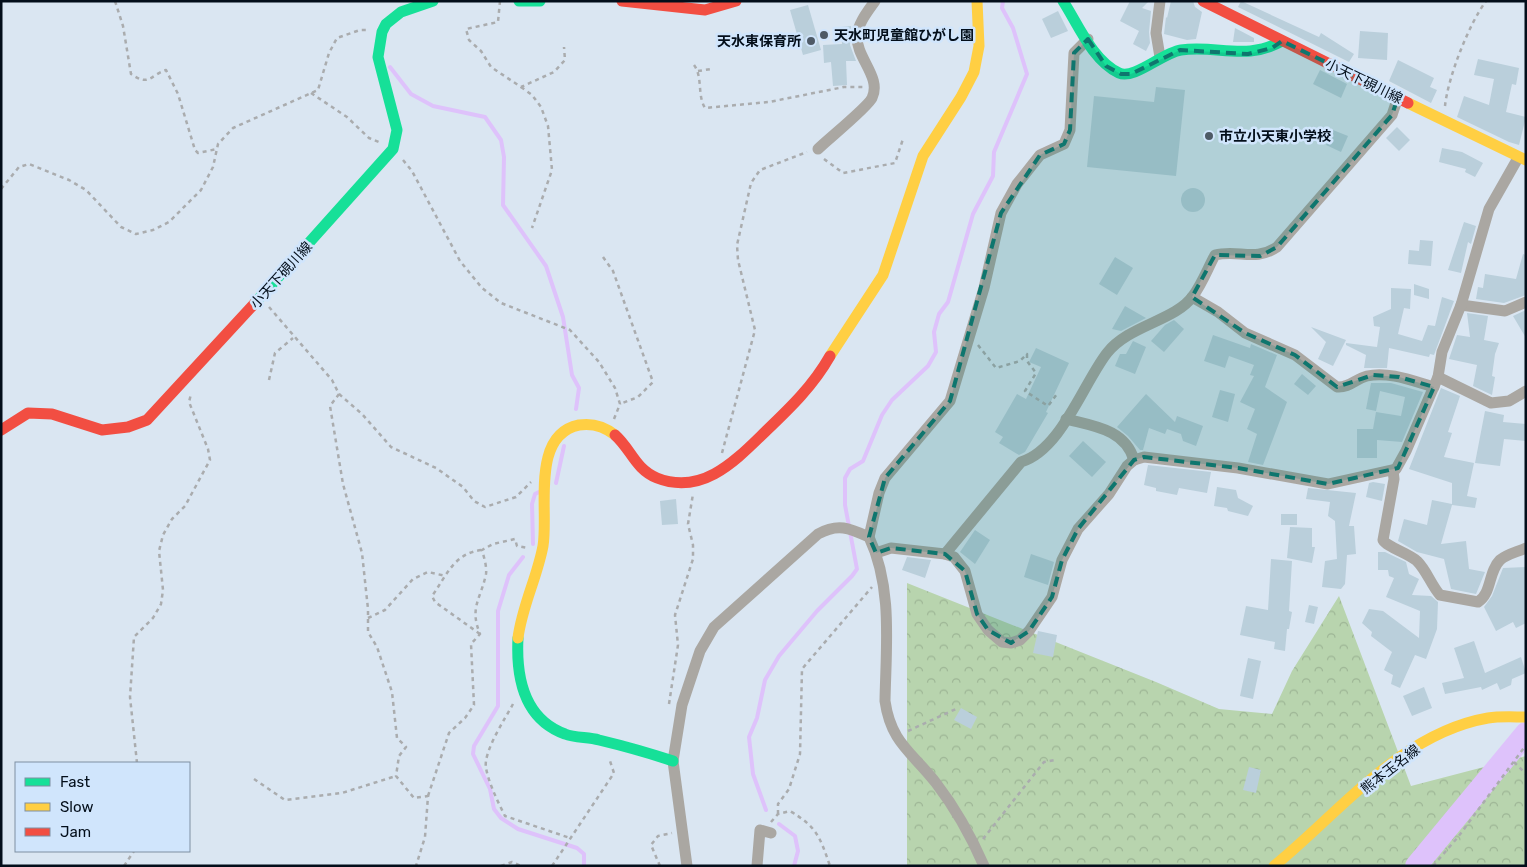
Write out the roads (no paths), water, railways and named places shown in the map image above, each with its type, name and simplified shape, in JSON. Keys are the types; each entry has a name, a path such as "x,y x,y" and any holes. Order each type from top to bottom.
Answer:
{"main road":[{"name":"小天下硯川線","path":"1,430 28,413 52,414 102,430 128,428 147,420 261,297 393,149 397,130 378,58 382,32 386,24 401,12 433,1"},
{"path":"519,1 540,1"},
{"path":"622,1 705,10 736,1"},
{"path":"673,761 638,749 563,734 545,724 530,708 522,687 518,664 519,624 542,552 546,468 551,445 561,434 574,426 590,423 609,430 619,439 637,465 654,478 675,483 695,481 722,471 742,455 805,393 840,339 878,287 902,226 918,166 961,98 974,71 979,48 977,1"},
{"path":"1063,1 1106,66 1121,74 1130,74 1160,57 1195,48 1248,54 1259,53 1272,48 1282,41"},
{"name":"小天下硯川線","path":"1203,1 1522,159"},
{"name":"熊本玉名線","path":"1274,866 1398,758 1432,738 1464,723 1521,716"}],"street":[{"path":"818,149 872,99 874,88 871,74 858,50 857,34 864,17 874,1"},
{"path":"1160,1 1156,33 1160,57"},
{"path":"869,538 879,493 885,478 950,401 984,288 1001,213 1017,184 1040,155 1064,144 1070,130 1074,53 1088,39"},
{"path":"945,554 1021,462 1031,459 1046,447 1066,419 1107,353 1122,338 1175,310 1192,297 1215,256 1224,253 1260,256 1277,247 1392,115 1398,97"},
{"path":"876,552 891,548 945,554 963,566 977,614 988,630 1002,642 1011,644 1020,640 1029,631 1052,597 1062,560 1078,529 1110,494 1127,466 1134,460 1144,457 1238,468 1328,484 1393,470 1400,465 1436,382 1442,352 1461,305 1489,209 1522,159"},
{"path":"1192,297 1218,312 1244,333 1295,355 1337,387 1349,386 1366,376 1399,377 1436,382 1491,403 1509,401 1526,390"},
{"path":"1461,305 1505,311 1526,302"},
{"path":"1066,419 1103,428 1118,437 1130,447 1134,460"},
{"path":"1393,470 1394,479 1383,540 1386,544 1397,548 1417,561 1440,595 1474,602 1481,600 1487,591 1496,564 1504,557 1526,548"},
{"path":"687,866 673,761 682,705 700,651 714,627 818,534 829,528 850,529 869,538 876,552 881,567 886,608 886,714 895,737 936,782 966,826 984,866"},
{"path":"757,866 760,830 771,833"}],"waterway":[{"path":"766,810 753,774 749,737 757,718 765,680 779,656 817,611 857,569 845,505 845,478 850,469 863,461 882,415 892,400 928,366 936,352 934,332 939,314 948,302 973,214 993,176 994,152 1027,74 1013,28 1002,8 1003,1"},
{"path":"390,67 411,94 433,106 485,117 501,140 504,157 503,205 546,266 563,317 572,375 579,388 576,409"},
{"path":"556,483 564,446"},
{"path":"533,544 532,504 535,494 539,492"},
{"path":"523,557 509,575 498,611 498,706 474,746 473,754 490,789 494,809 501,818 518,829 577,848 584,854 584,866"},
{"path":"1416,866 1526,733"},
{"path":"779,824 795,836 798,851 794,866"}],"place":[{"name":"天水町児童館ひがし園","path":"824,35"},
{"name":"天水東保育所","path":"811,41"},
{"name":"市立小天東小学校","path":"1209,136"}]}
